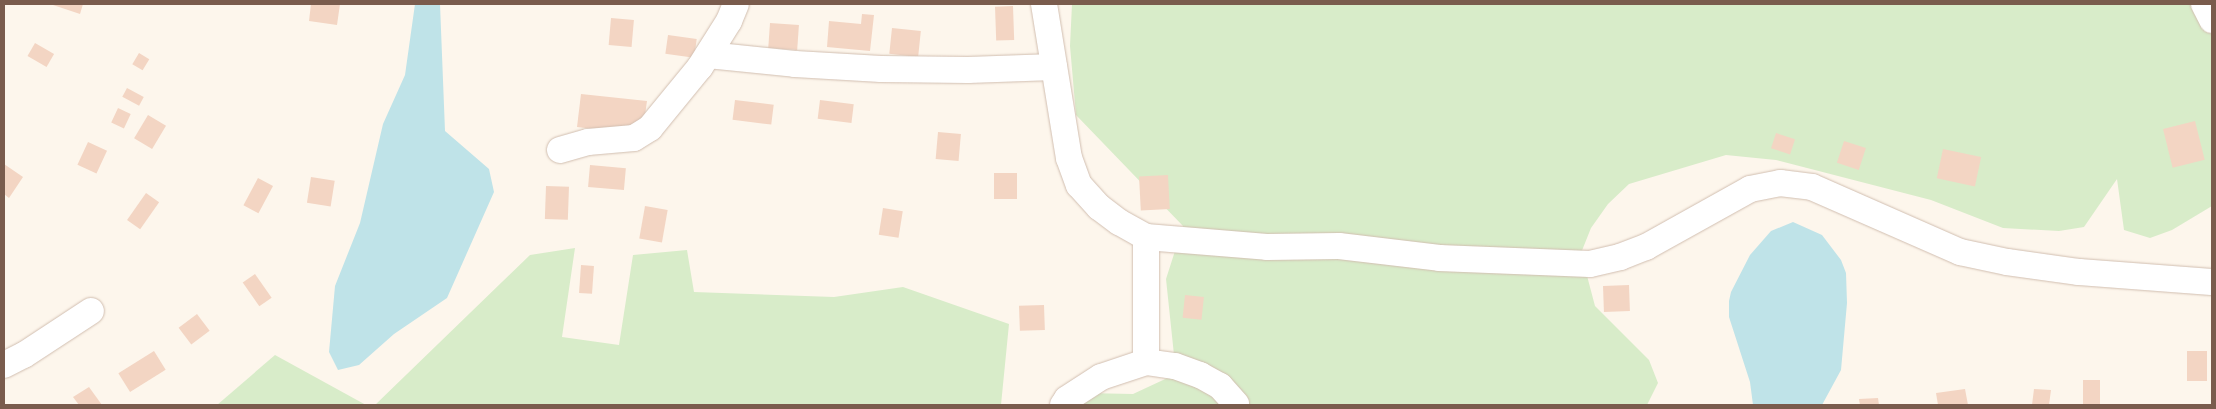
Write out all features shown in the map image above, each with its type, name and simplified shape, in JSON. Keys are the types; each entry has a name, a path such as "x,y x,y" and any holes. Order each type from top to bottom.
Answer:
{"street":[{"path":"560,150 588,142 634,138 644,133 658,121 708,55 736,4"},
{"path":"1044,4 1069,158 1079,185 1099,207 1146,237 1267,247 1339,246 1439,258 1590,264 1620,257 1646,247 1750,189 1780,183 1812,187 1908,230 1970,254 2007,262 2079,272 2212,282"},
{"path":"2204,4 2212,20"},
{"path":"708,55 795,64 881,69 968,70 1054,66"},
{"path":"1146,237 1146,362"},
{"path":"4,364 24,355 92,311"},
{"path":"1063,405 1066,399 1101,378 1146,362 1175,366 1200,375 1220,386 1236,404"}],"green space":[{"path":"1072,4 2212,4 2212,206 2172,230 2150,238 2124,230 2117,179 2084,227 2059,231 2003,228 1931,200 1776,160 1726,155 1629,184 1608,204 1591,228 1581,253 1595,306 1649,360 1658,383 1647,405 1080,405 1085,393 1133,394 1176,374 1166,279 1183,226 1076,115 1070,46"},
{"path":"575,248 562,337 619,345 633,255 687,250 694,292 834,297 903,287 1009,324 1001,405 375,405 530,255"},
{"path":"275,355 366,405 217,405"}],"water":[{"path":"415,4 440,4 445,131 489,169 494,192 447,298 394,334 359,365 338,370 329,352 335,286 360,223 383,124 405,75"},
{"path":"1793,222 1822,235 1841,260 1846,273 1847,303 1841,370 1822,405 1753,405 1750,382 1729,317 1729,301 1731,292 1750,255 1771,231"}],"building":[{"path":"50,4 83,4 80,14"},
{"path":"311,4 340,4 337,25 309,21"},
{"path":"1013,6 1014,40 996,41 995,7"},
{"path":"862,14 874,15 870,51 827,47 829,21 861,24"},
{"path":"611,18 634,20 632,47 609,45"},
{"path":"770,23 799,25 797,50 768,48"},
{"path":"892,28 921,31 918,57 889,54"},
{"path":"668,35 697,39 694,58 665,54"},
{"path":"35,43 54,54 47,67 28,56"},
{"path":"139,53 149,59 143,70 132,64"},
{"path":"127,88 144,97 139,106 122,97"},
{"path":"581,94 647,101 644,122 611,131 577,127"},
{"path":"735,100 774,105 771,125 733,120"},
{"path":"820,100 854,104 851,123 818,119"},
{"path":"118,108 131,114 124,128 111,123"},
{"path":"148,115 166,126 152,149 134,138"},
{"path":"2195,121 2205,160 2173,168 2163,129"},
{"path":"938,132 961,134 959,161 936,159"},
{"path":"1776,133 1795,139 1790,154 1771,148"},
{"path":"1844,141 1866,148 1859,170 1837,163"},
{"path":"88,142 107,151 96,174 77,165"},
{"path":"1943,149 1981,157 1975,186 1937,178"},
{"path":"4,164 23,177 9,198 4,194"},
{"path":"590,165 626,168 624,190 588,187"},
{"path":"994,173 1017,173 1017,199 994,199"},
{"path":"1168,175 1170,209 1141,210 1139,177"},
{"path":"311,177 335,181 331,206 307,203"},
{"path":"258,178 273,186 258,213 243,205"},
{"path":"546,186 569,187 568,220 545,219"},
{"path":"146,193 159,202 140,229 127,220"},
{"path":"645,206 668,210 662,242 639,238"},
{"path":"883,208 903,211 899,238 879,235"},
{"path":"581,265 594,266 592,294 579,293"},
{"path":"255,274 272,298 259,306 243,283"},
{"path":"1629,285 1630,311 1604,312 1603,286"},
{"path":"1185,295 1204,297 1201,320 1183,318"},
{"path":"1044,305 1045,330 1020,331 1019,306"},
{"path":"197,314 210,331 191,345 179,328"},
{"path":"154,351 166,370 130,392 118,373"},
{"path":"2187,351 2207,351 2207,381 2187,381"},
{"path":"2083,380 2100,380 2100,405 2083,405"},
{"path":"89,387 102,405 79,405 73,397"},
{"path":"1965,389 1968,405 1938,405 1936,393"},
{"path":"2034,389 2051,390 2049,405 2032,405"},
{"path":"1878,398 1879,405 1860,405 1859,399"}]}
